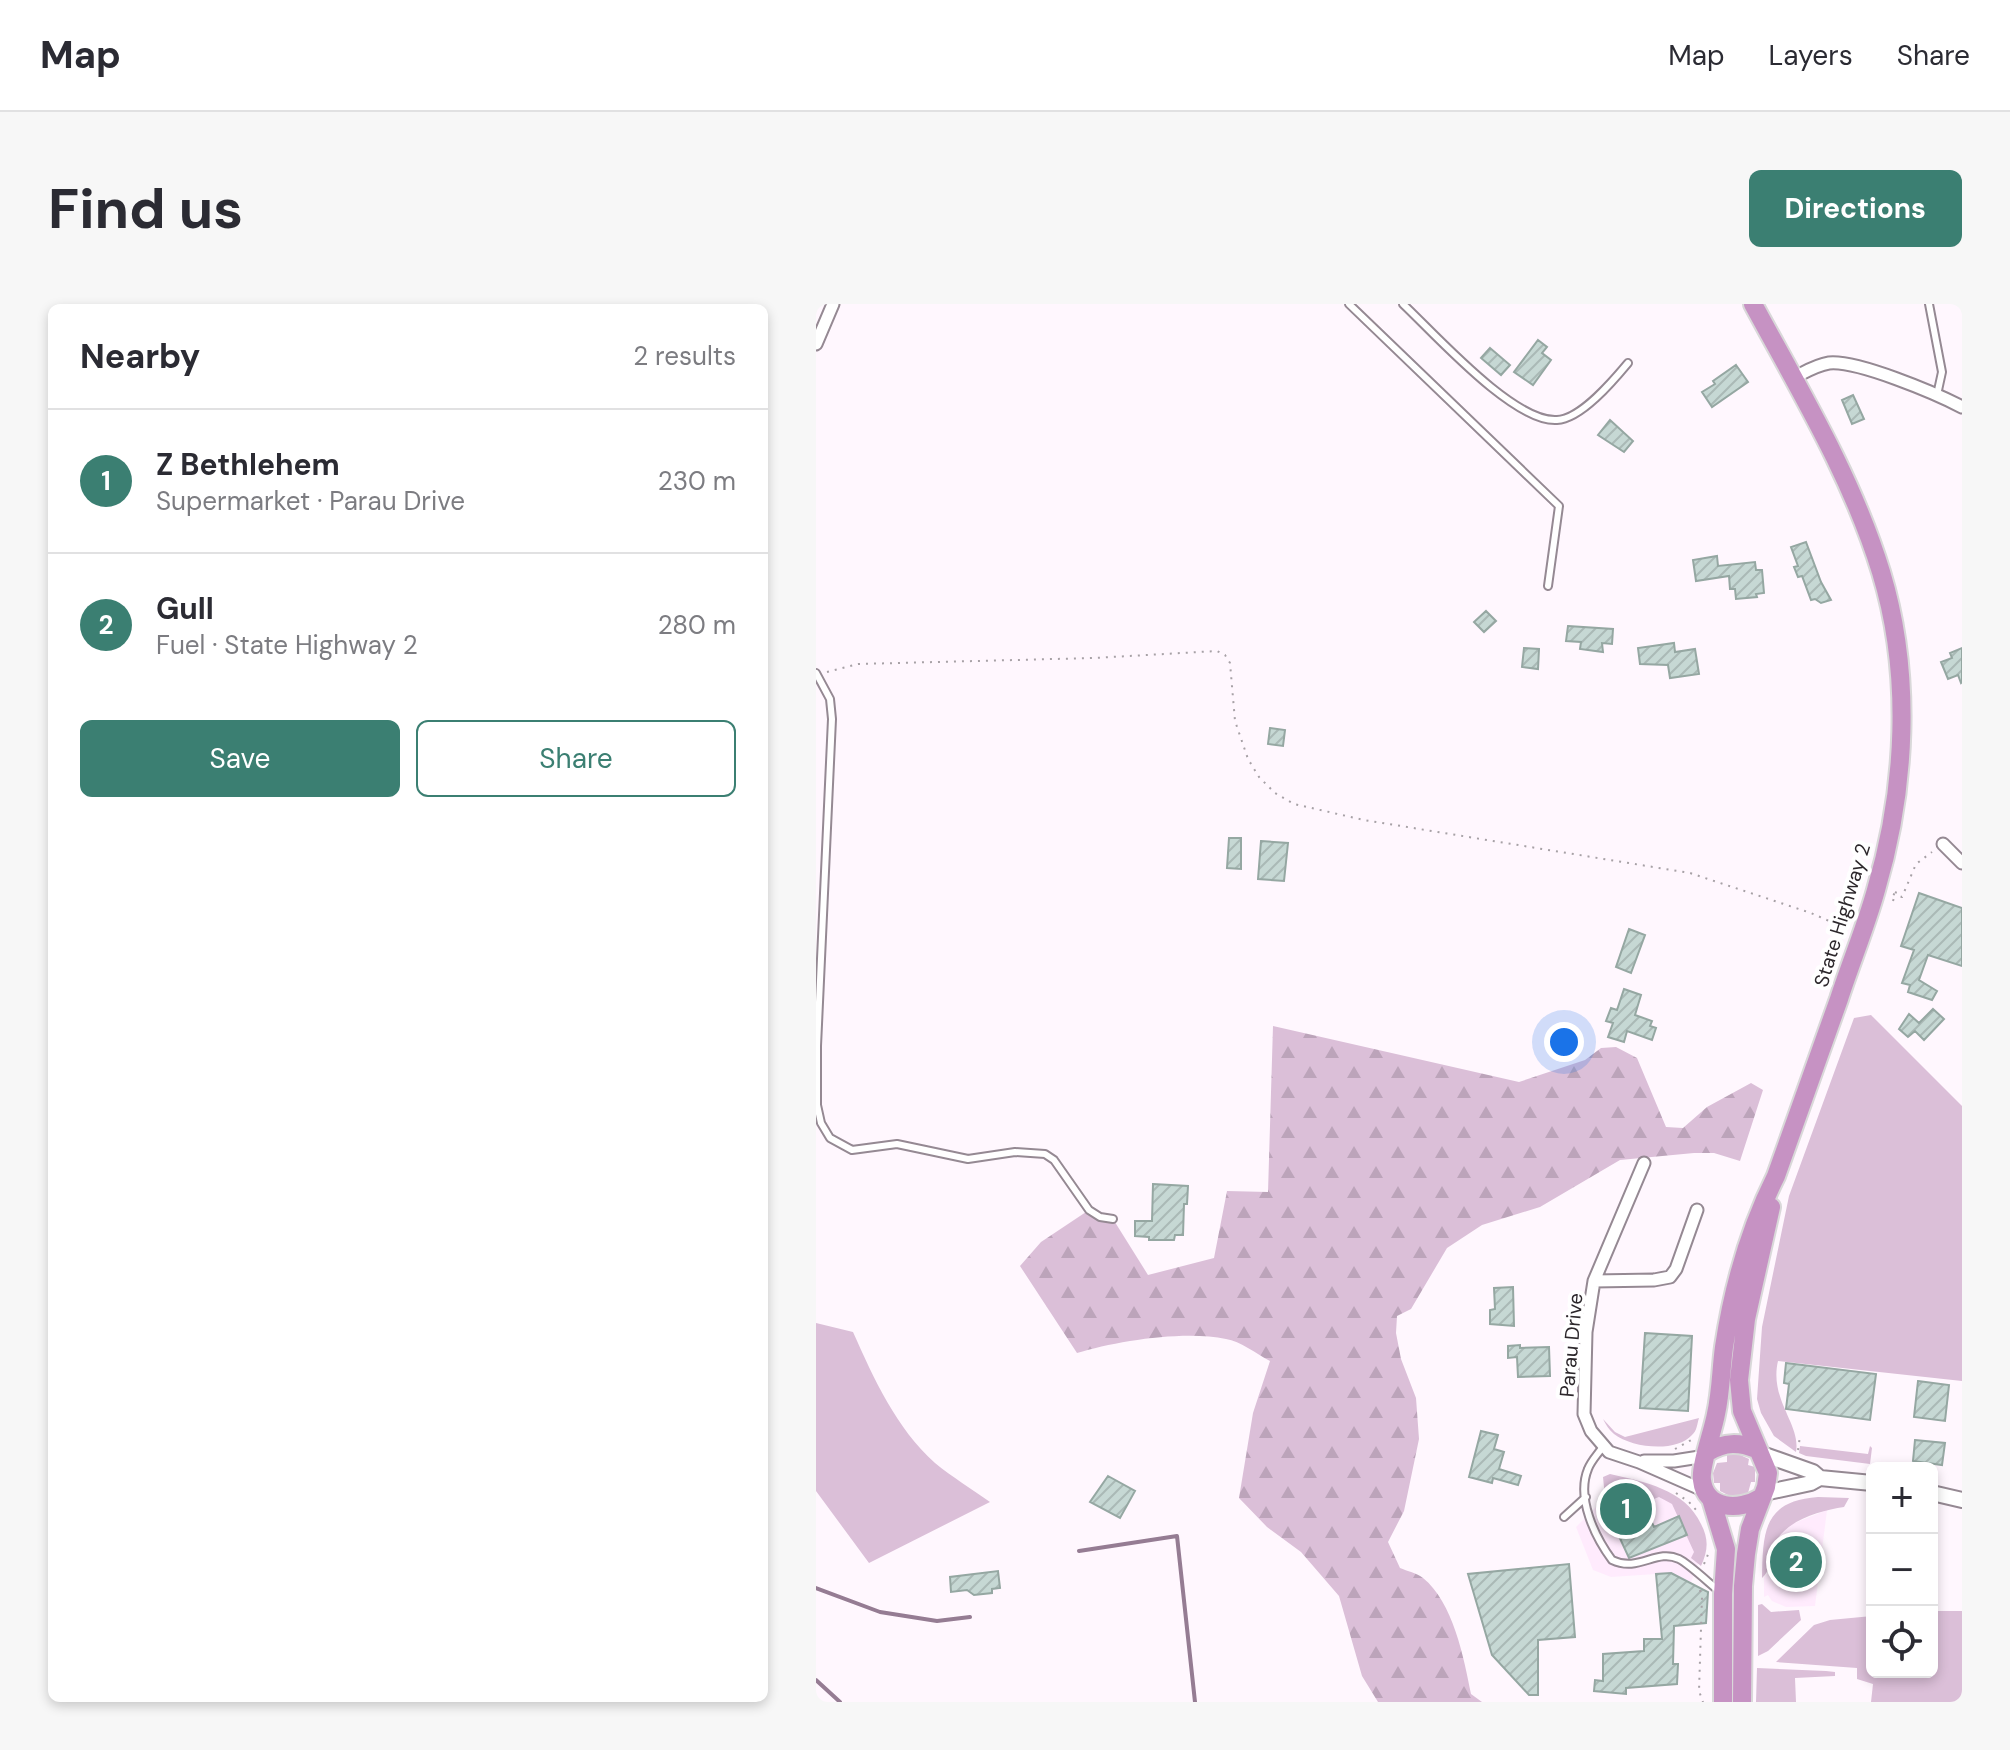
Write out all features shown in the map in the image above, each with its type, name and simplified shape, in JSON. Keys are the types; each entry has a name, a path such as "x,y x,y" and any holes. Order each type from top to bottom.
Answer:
{"highway":[{"name":"State Highway 2","path":"1707,1454 1717,1410 1732,1301 1756,1219 1776,1176 1877,889 1889,836 1902,724 1896,646 1882,575 1869,534 1853,494 1753,304"},
{"name":"State Highway 2","path":"1759,1452 1742,1411 1741,1358 1751,1290 1776,1176"},
{"path":"1723,1702 1726,1549 1702,1481 1707,1454 1727,1444 1746,1445 1759,1452 1768,1473 1750,1529 1743,1586 1742,1702"},
{"path":"1708,1495 1735,1507 1752,1503 1762,1496"}],"street":[{"path":"816,344 833,304"},
{"path":"1793,378 1817,366 1832,363 1911,383 1962,407"},
{"path":"1943,844 1962,863"},
{"name":"Parau Drive","path":"1602,1448 1587,1423 1583,1404 1586,1332 1594,1281 1644,1163"},
{"path":"1594,1281 1670,1277 1676,1269 1697,1210"},
{"path":"1602,1448 1708,1495"},
{"path":"1759,1452 1813,1472 1820,1478"},
{"path":"1639,1462 1707,1454"},
{"path":"1762,1496 1820,1478 1866,1482"},
{"path":"1938,1494 1962,1500"}],"lane":[{"path":"1349,304 1559,506 1548,586"},
{"path":"1403,304 1477,374 1517,408 1533,417 1557,420 1571,416 1609,385 1628,363"},
{"path":"1929,304 1942,372 1937,395"},
{"path":"818,675 830,699 832,719 817,1046 817,1105 821,1123 830,1138 852,1150 897,1144 968,1159 1015,1152 1045,1154 1054,1160 1089,1210 1100,1217 1113,1219"},
{"path":"1602,1448 1588,1469 1584,1487 1597,1535 1612,1560 1630,1566 1659,1557 1680,1559 1723,1594"},
{"path":"1564,1517 1586,1497"}],"path":[{"path":"818,675 858,664 1094,658 1217,651 1225,655 1230,663 1235,721 1248,759 1267,785 1294,804 1364,820 1690,873 1811,913 1861,935"},
{"path":"1888,892 1902,897 1916,864 1943,844"},
{"path":"1852,907 1851,900 1863,873"},
{"path":"1860,883 1866,885"},
{"path":"1893,901 1897,889"},
{"path":"1797,1456 1800,1436"},
{"path":"1674,1492 1689,1502 1702,1519"},
{"path":"1703,1567 1709,1546"},
{"path":"1698,1586 1702,1597 1699,1691 1703,1702"}],"shaded area":[{"path":"1653,1487 1678,1500 1699,1549 1698,1564 1691,1582 1671,1573 1611,1577 1593,1570 1576,1527 1604,1502 1603,1491"},
{"path":"1827,1510 1815,1606 1786,1607 1772,1601 1768,1595 1764,1597 1764,1577 1769,1572 1772,1551 1781,1534 1792,1524"}],"green space":[{"path":"1871,1015 1962,1106 1962,1381 1778,1361 1778,1388 1794,1431 1796,1452 1774,1436 1757,1399 1762,1327 1789,1196 1854,1018"},
{"path":"1273,1026 1519,1082 1585,1060 1601,1048 1616,1047 1637,1058 1666,1127 1683,1128 1707,1107 1751,1083 1763,1090 1740,1161 1714,1153 1620,1160 1540,1207 1482,1225 1447,1248 1411,1309 1397,1316 1396,1333 1401,1359 1416,1398 1419,1439 1404,1511 1388,1542 1400,1568 1423,1578 1442,1601 1456,1632 1471,1694 1482,1702 1378,1702 1362,1676 1339,1596 1301,1552 1267,1527 1239,1498 1253,1413 1270,1361 1231,1340 1191,1336 1130,1341 1077,1353 1020,1266 1041,1242 1089,1210 1113,1219 1148,1275 1214,1258 1227,1191 1268,1192"},
{"path":"816,1323 853,1332 897,1419 921,1449 935,1463 990,1502 869,1563 816,1491"},
{"path":"1699,1418 1695,1432 1685,1441 1665,1446 1642,1445 1622,1439 1611,1431 1603,1419 1615,1432 1625,1437"},
{"path":"1800,1446 1868,1454 1870,1446 1872,1448 1870,1462 1866,1464 1799,1453"},
{"path":"1738,1454 1749,1459 1748,1465 1755,1467 1755,1482 1751,1482 1748,1493 1734,1498 1720,1491 1720,1483 1714,1483 1713,1473 1717,1463 1727,1462 1727,1455"},
{"path":"1610,1474 1662,1489 1694,1512 1706,1540 1701,1566 1691,1558 1694,1552 1672,1504 1659,1497 1643,1503 1638,1494 1606,1508 1603,1477"},
{"path":"1849,1498 1844,1507 1802,1519 1784,1531 1773,1548 1762,1578 1763,1546 1776,1512 1800,1500"},
{"path":"1762,1604 1771,1612 1799,1610 1801,1620 1768,1651 1758,1656 1758,1605"},
{"path":"1938,1611 1962,1611 1962,1702 1871,1702 1873,1684 1857,1679 1857,1668 1776,1662 1814,1625 1866,1617 1866,1678 1938,1678"},
{"path":"1757,1668 1826,1671 1835,1672 1835,1676 1795,1678 1796,1702 1756,1702"}],"building":[{"path":"1538,340 1547,347 1542,353 1551,360 1533,385 1514,372"},
{"path":"1490,348 1510,365 1501,375 1481,358"},
{"path":"1736,365 1748,382 1712,407 1702,392"},
{"path":"1853,395 1864,419 1852,424 1842,400"},
{"path":"1610,420 1633,441 1624,452 1598,435"},
{"path":"1806,542 1831,600 1821,603 1811,600 1802,576 1798,577 1794,567 1798,566 1791,547"},
{"path":"1717,556 1718,566 1755,562 1756,570 1762,570 1764,593 1756,594 1757,597 1736,599 1735,589 1730,589 1729,576 1696,581 1693,560"},
{"path":"1486,611 1496,621 1484,632 1474,622"},
{"path":"1568,626 1613,629 1612,644 1602,643 1603,652 1580,649 1581,642 1566,641"},
{"path":"1674,643 1675,652 1695,649 1699,674 1670,678 1668,665 1640,664 1638,648"},
{"path":"1524,648 1539,649 1538,669 1522,667"},
{"path":"1962,648 1961,683 1958,675 1948,679 1941,662 1952,658 1950,653"},
{"path":"1270,728 1285,730 1283,746 1268,744"},
{"path":"1229,838 1241,838 1241,869 1227,868"},
{"path":"1261,841 1288,843 1284,881 1258,879"},
{"path":"1919,893 1962,908 1962,966 1928,955 1919,980 1937,991 1932,1000 1908,992 1910,985 1902,983 1914,950 1901,946"},
{"path":"1629,929 1645,935 1631,973 1616,967"},
{"path":"1624,989 1641,995 1635,1015 1652,1021 1650,1026 1656,1028 1652,1040 1627,1031 1624,1042 1608,1037 1613,1023 1606,1021 1611,1008 1617,1010"},
{"path":"1933,1009 1944,1019 1924,1040 1915,1031 1908,1037 1899,1029 1909,1014 1919,1023"},
{"path":"1153,1184 1188,1186 1183,1235 1175,1235 1174,1240 1149,1240 1149,1237 1135,1236 1135,1221 1152,1221"},
{"path":"1513,1287 1514,1326 1490,1324 1490,1310 1495,1309 1494,1288"},
{"path":"1645,1333 1692,1336 1688,1411 1640,1408"},
{"path":"1520,1345 1520,1348 1549,1347 1550,1376 1518,1377 1517,1357 1508,1358 1508,1346"},
{"path":"1786,1363 1876,1374 1870,1420 1786,1409 1789,1384 1784,1383"},
{"path":"1918,1381 1949,1385 1945,1421 1914,1417"},
{"path":"1481,1431 1498,1435 1494,1449 1504,1452 1499,1469 1521,1476 1518,1485 1493,1478 1492,1483 1469,1477"},
{"path":"1915,1440 1945,1443 1942,1465 1938,1462 1913,1461"},
{"path":"1108,1476 1135,1491 1120,1518 1090,1502"},
{"path":"1639,1494 1654,1527 1679,1516 1687,1535 1629,1558 1606,1508"},
{"path":"1569,1564 1575,1637 1538,1640 1538,1695 1529,1695 1492,1655 1468,1574"},
{"path":"998,1571 1000,1588 992,1589 992,1593 974,1595 967,1590 951,1592 950,1577"},
{"path":"1671,1573 1708,1592 1706,1623 1674,1626 1673,1664 1678,1664 1677,1684 1626,1688 1626,1694 1594,1691 1595,1680 1603,1681 1603,1654 1644,1651 1644,1639 1662,1639 1656,1574"}],"waterway":[{"path":"1079,1551 1177,1536 1195,1702"},
{"path":"816,1588 880,1612 937,1621 970,1617"},
{"path":"816,1680 840,1702"}],"place":[{"name":"Z Bethlehem","path":"1626,1509"},
{"name":"Gull","path":"1796,1562"}]}
